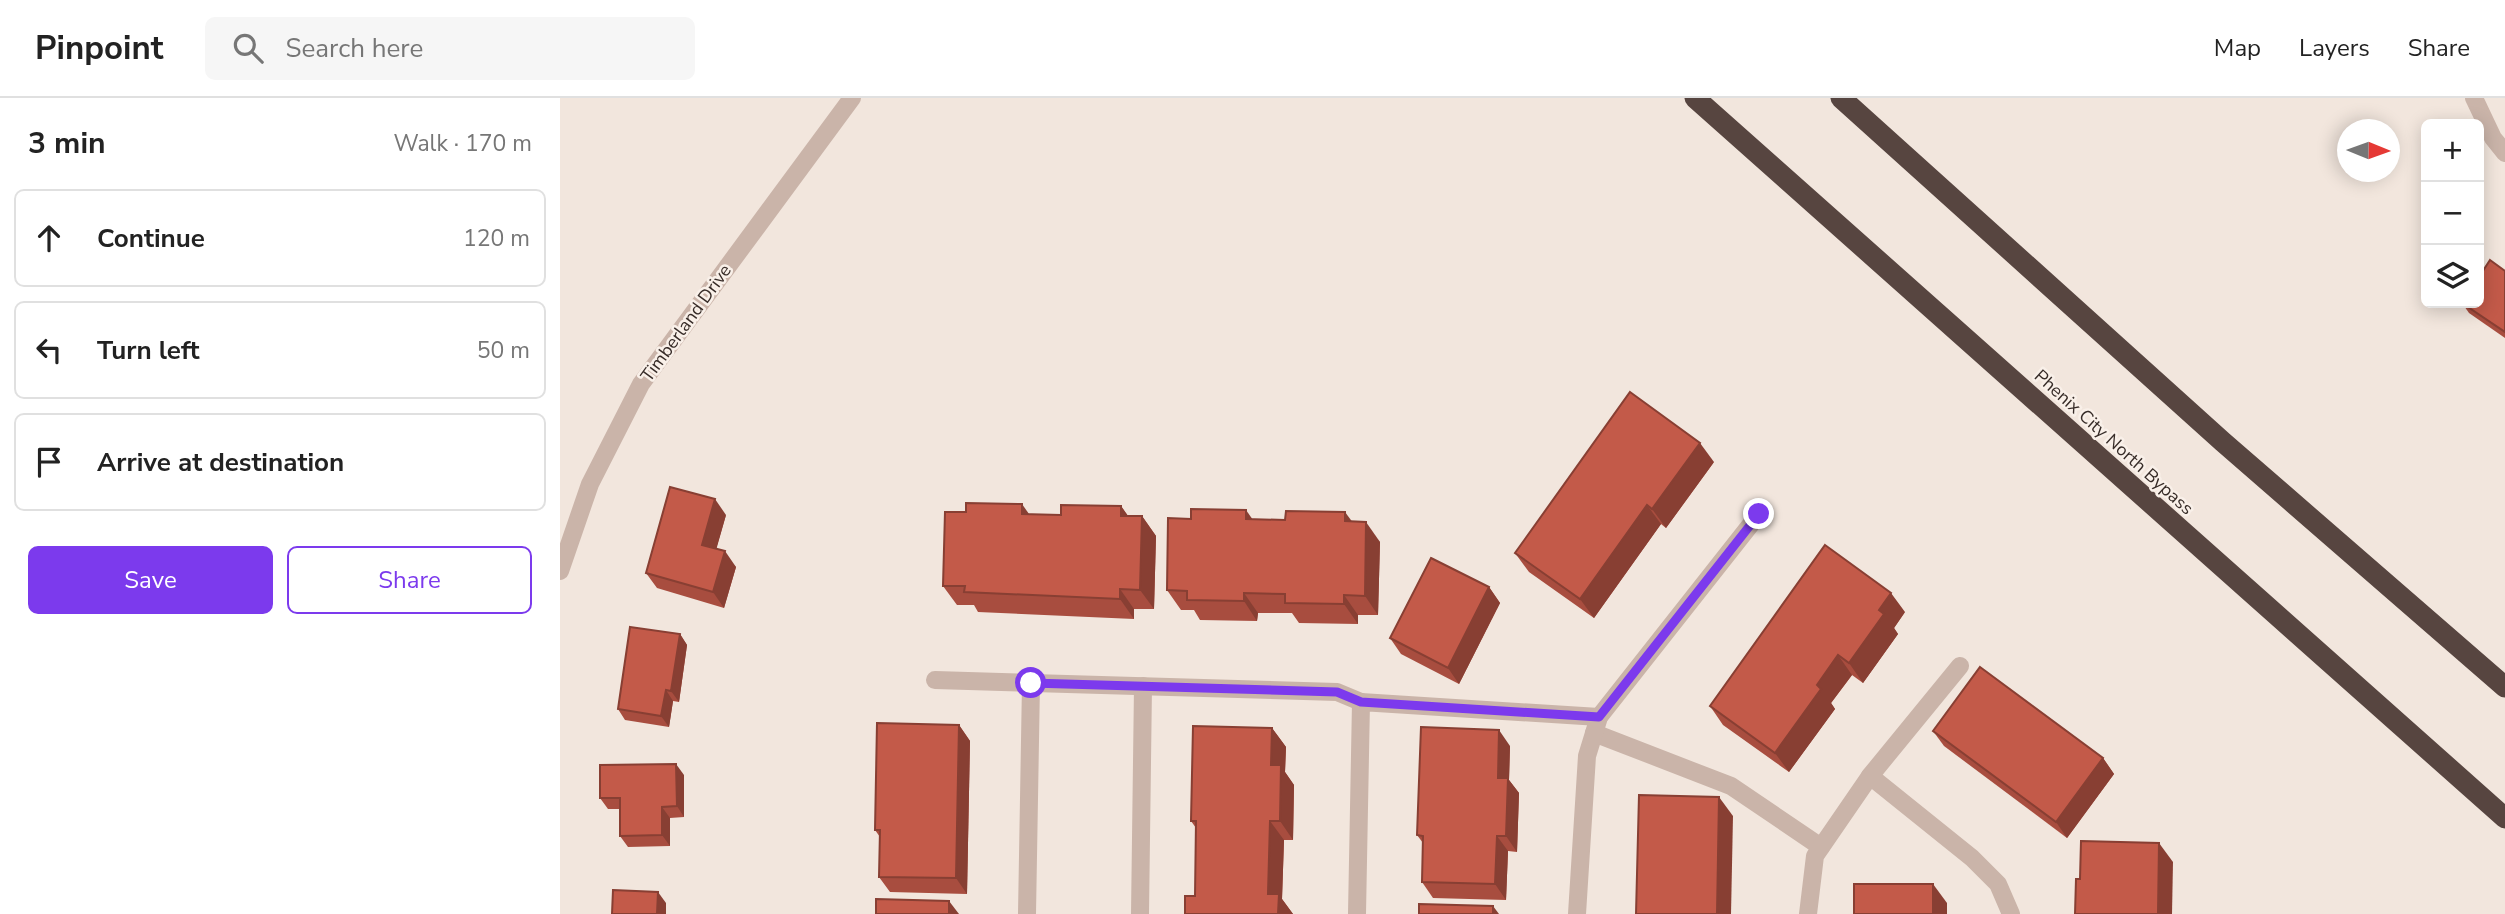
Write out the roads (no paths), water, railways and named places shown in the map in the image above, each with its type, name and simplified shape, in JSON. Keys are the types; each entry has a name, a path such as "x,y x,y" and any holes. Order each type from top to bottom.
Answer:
{"highway":[{"name":"Phenix City North Bypass","path":"1695,98 2505,818"},
{"path":"1840,98 2213,433 2505,687"}],"street":[{"name":"Timberland Drive","path":"560,571 590,484 641,384 852,98"},
{"path":"2474,98 2493,138 2505,153"},
{"path":"1577,914 1587,756 1597,725 1759,514"},
{"path":"1808,914 1815,856 1821,846 1870,776 1960,666"},
{"path":"935,680 1337,692 1361,702 1597,725 1731,786 1821,846"},
{"path":"1027,914 1031,683"},
{"path":"1140,914 1143,686"},
{"path":"1357,914 1361,702"},
{"path":"1870,776 1972,858 1998,884 2011,914"}]}
